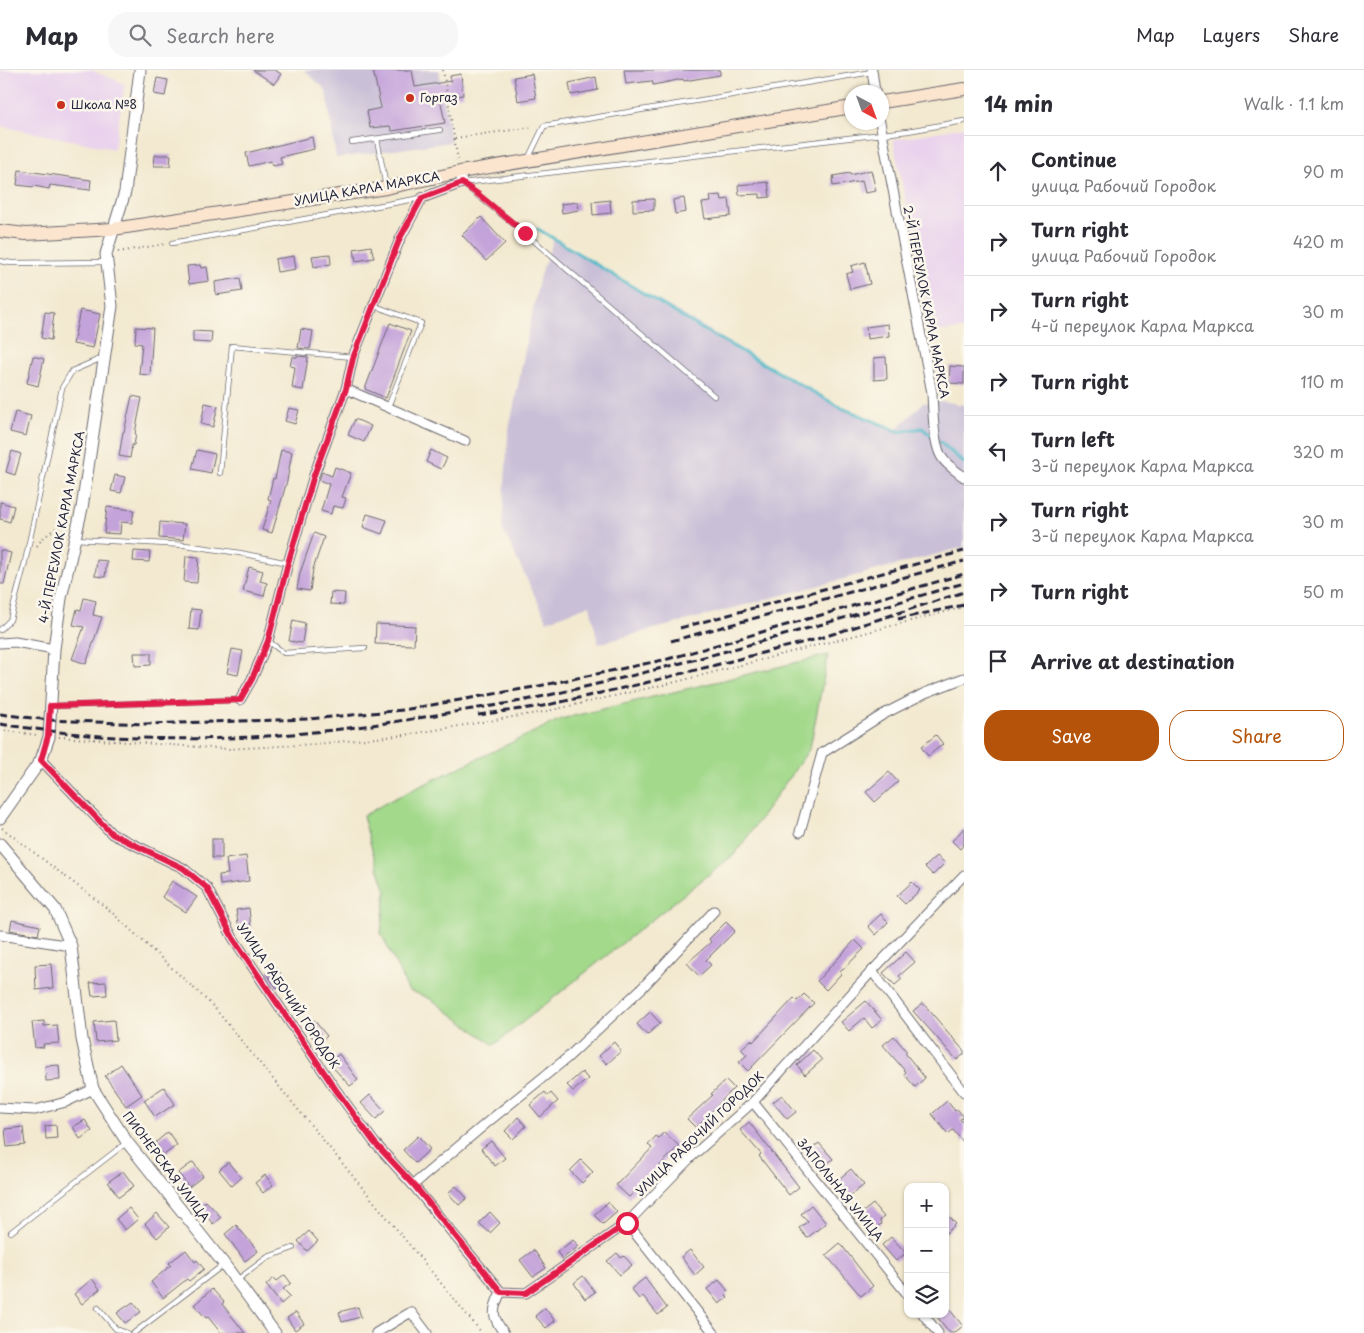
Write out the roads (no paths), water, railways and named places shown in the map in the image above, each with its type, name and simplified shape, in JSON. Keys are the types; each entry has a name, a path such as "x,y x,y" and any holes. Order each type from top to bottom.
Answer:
{"main road":[{"path":"889,101 964,89"},
{"name":"УЛИЦА КАРЛА МАРКСА","path":"0,231 26,234 113,229 461,178 527,161 844,108"}],"street":[{"name":"4-Й ПЕРЕУЛОК КАРЛА МАРКСА","path":"0,818 41,760 48,736 54,649 62,598 82,508 106,356 112,306 106,258 125,192 140,70"},
{"path":"872,71 874,85"},
{"name":"2-Й ПЕРЕУЛОК КАРЛА МАРКСА","path":"881,130 932,393 937,441 941,456 964,477"},
{"path":"240,700 252,679 268,641 288,563 314,475 346,389 353,358 375,306 400,238 422,198 461,178"},
{"path":"346,389 465,441"},
{"path":"0,644 15,642 54,649"},
{"path":"800,832 822,753 908,701 964,678"},
{"name":"УЛИЦА РАБОЧИЙ ГОРОДОК","path":"41,760 112,834 183,868 207,888 233,938 336,1090 374,1142 414,1185 501,1292 526,1293 627,1223 690,1158 754,1102 872,971 964,875"},
{"name":"ПИОНЕРСКАЯ УЛИЦА","path":"0,844 55,909 71,946 82,1039 93,1089 127,1142 224,1264 275,1333"},
{"path":"414,1185 567,1058 643,987 714,910"},
{"path":"0,935 71,946"},
{"path":"872,971 964,1092"},
{"path":"0,1108 35,1110 66,1102 93,1089"},
{"name":"ЗАПОЛЬНАЯ УЛИЦА","path":"754,1102 904,1290"},
{"path":"627,1223 714,1333"},
{"path":"501,1292 494,1306 495,1321 504,1333"},
{"path":"376,1333 411,1312 427,1333"},
{"path":"926,1318 938,1333"}],"lane":[{"path":"527,161 544,126 872,71"},
{"path":"461,178 908,131 964,121"},
{"path":"352,142 440,130"},
{"path":"377,139 386,188"},
{"path":"461,178 714,396"},
{"path":"172,243 422,198"},
{"path":"0,261 11,264 106,258"},
{"path":"375,306 420,323 388,407"},
{"path":"220,473 232,346 353,358"},
{"path":"0,630 10,620 25,562 62,388 72,370 106,356"},
{"path":"74,538 185,545 240,553 288,563"},
{"path":"268,641 284,654 365,648"},
{"path":"50,706 240,700"},
{"path":"11,1232 127,1142"},
{"path":"236,1281 268,1257 293,1248"},
{"path":"134,1333 224,1264"},
{"path":"98,1308 116,1329 127,1333"}],"waterway":[{"path":"538,229 697,326 838,406 899,432 922,428 933,437"},
{"path":"940,442 964,463"}],"railway":[{"path":"680,628 964,551"},
{"path":"671,641 964,561"},
{"path":"0,714 49,720 143,724 310,719 403,710 534,687 668,659 964,574"},
{"path":"0,724 89,735 180,739 257,737 372,725 517,702 593,685 753,644 964,583"},
{"path":"478,715 543,706 645,683 817,639 964,592"},
{"path":"898,619 964,605"}],"place":[{"name":"Горгаз","path":"410,98"},
{"name":"Школа №8","path":"61,105"}]}
